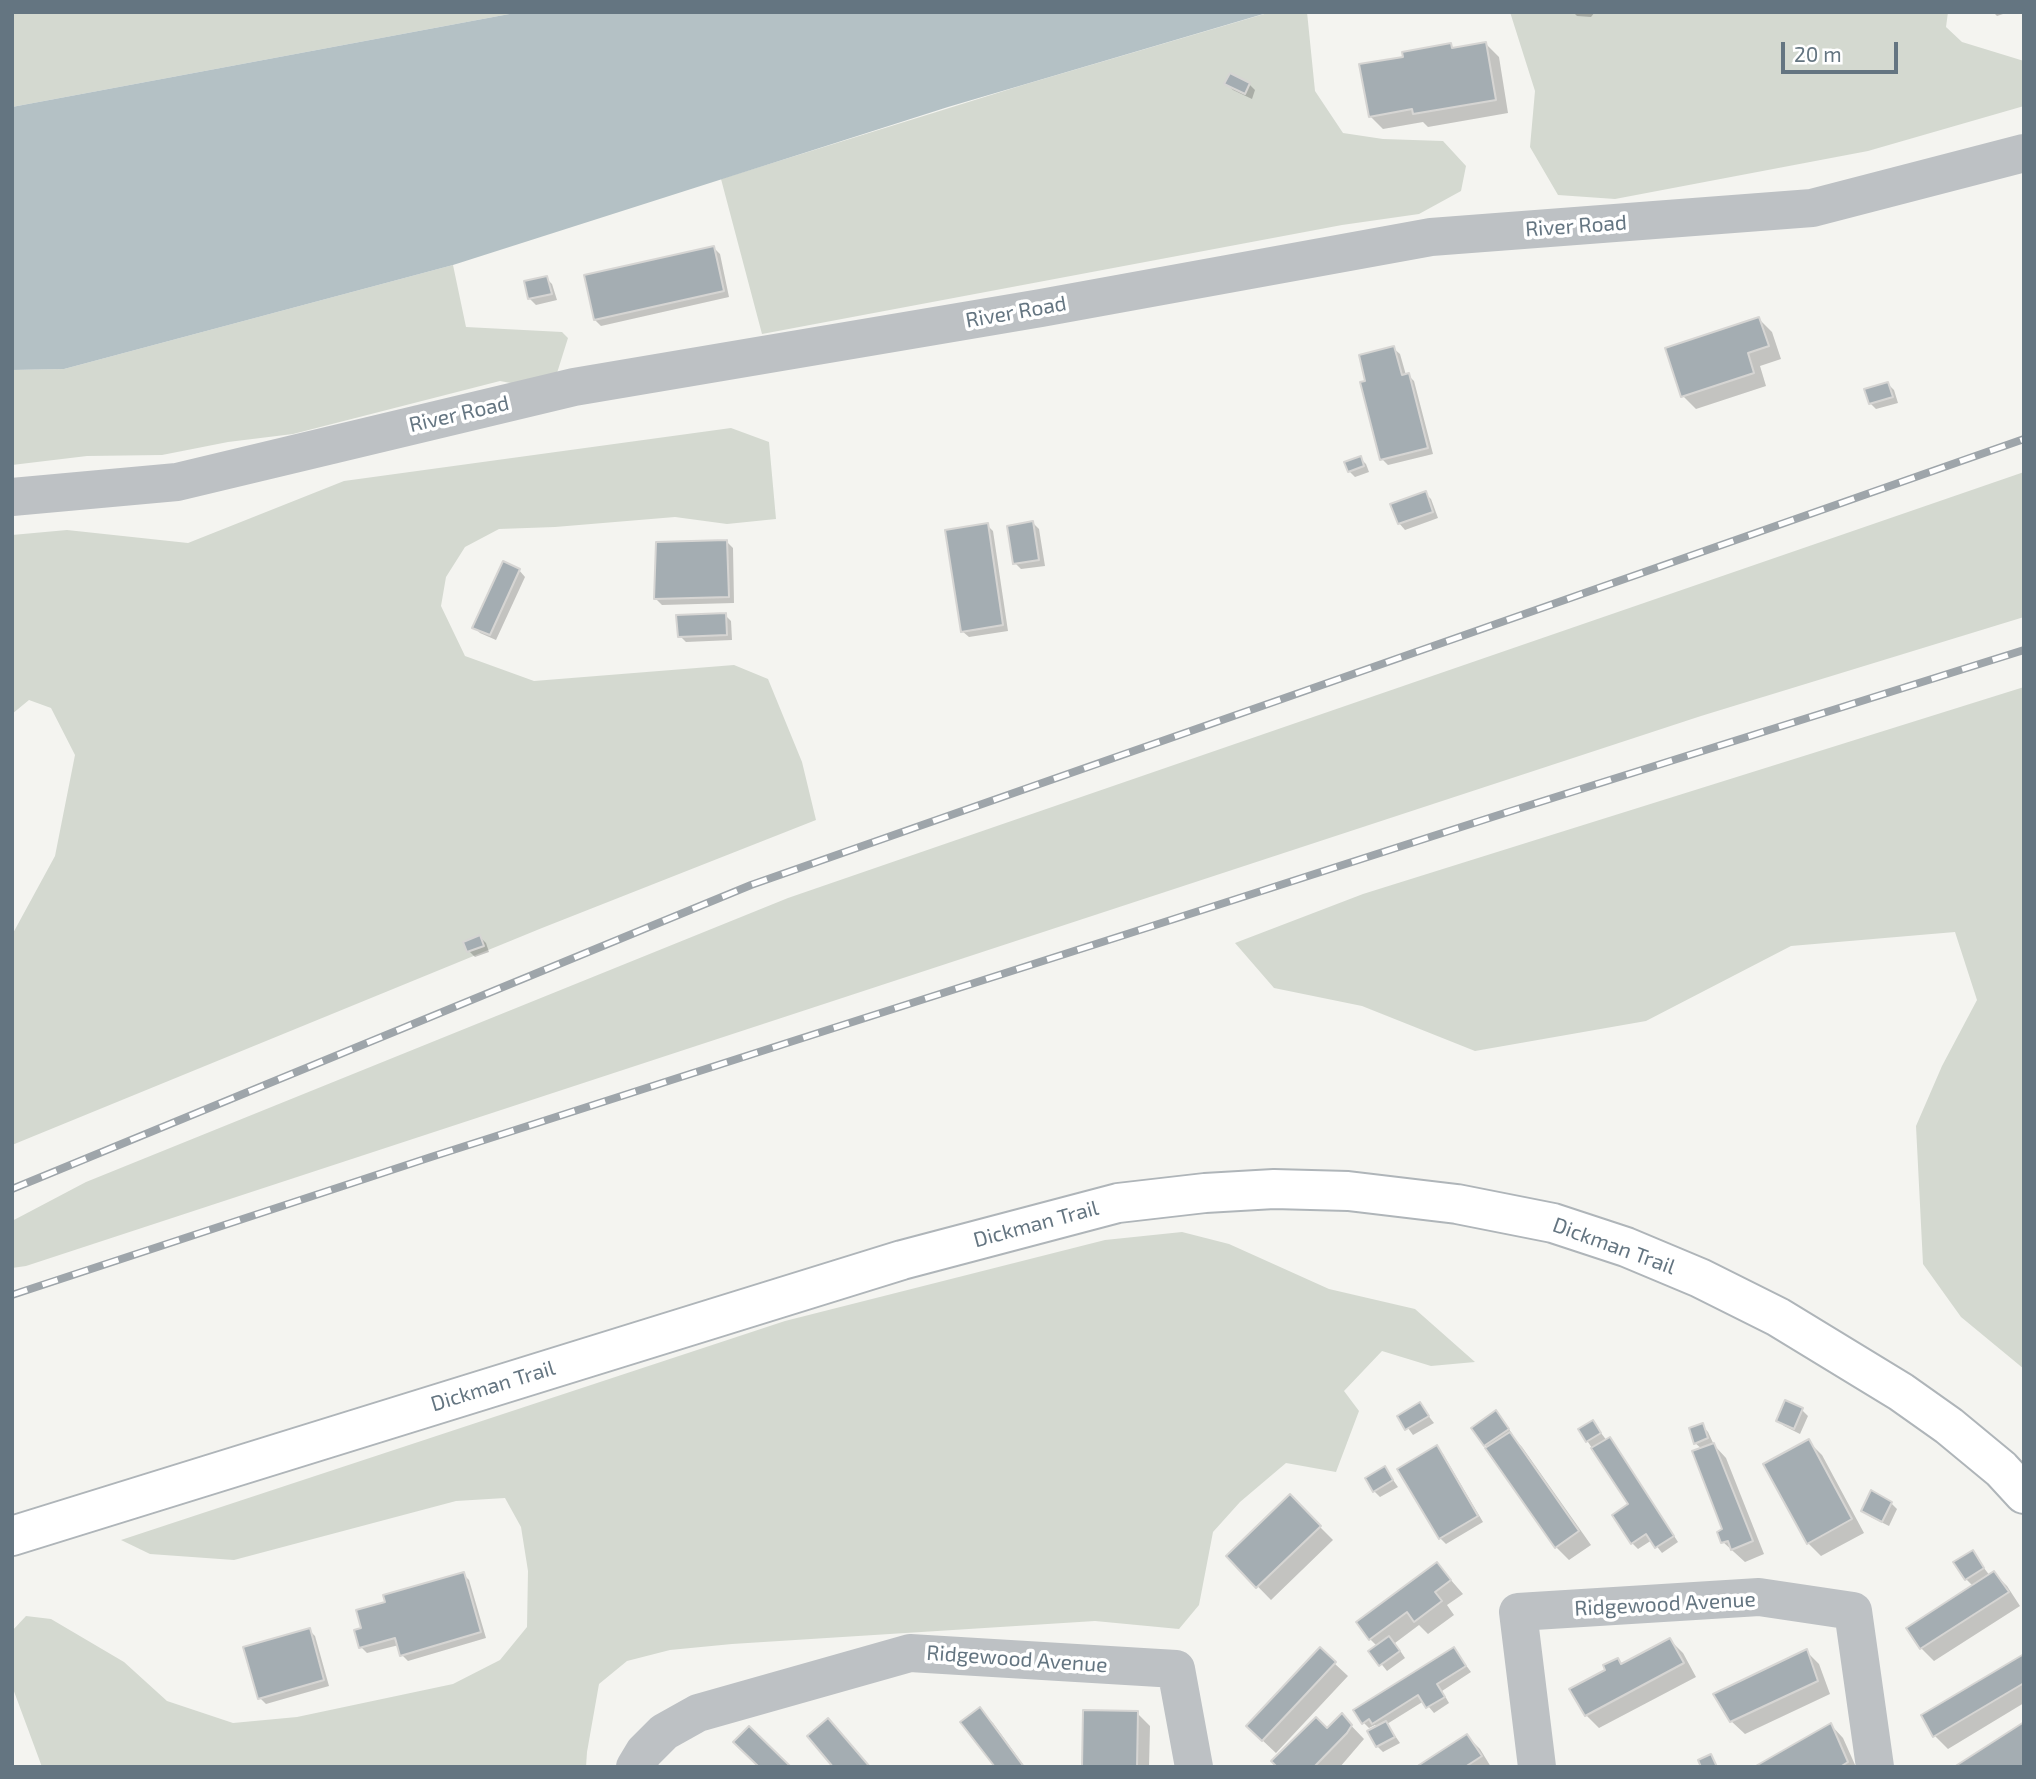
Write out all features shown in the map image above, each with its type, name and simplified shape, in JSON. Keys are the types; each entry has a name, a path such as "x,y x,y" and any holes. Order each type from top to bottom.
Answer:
{"street":[{"name":"River Road","path":"12,497 177,482 574,387 1041,308 1431,237 1812,208 2024,153"},
{"name":"Dickman Trail","path":"12,1536 915,1256 1118,1203 1205,1193 1274,1189 1349,1191 1457,1204 1553,1223 1626,1247 1700,1278 1778,1317 1890,1384 1949,1426 2001,1469 2024,1494"},
{"name":"Ridgewood Avenue","path":"1537,1767 1518,1612 1759,1597 1853,1611 1875,1767"},
{"name":"Ridgewood Avenue","path":"635,1767 644,1752 664,1732 698,1713 910,1653 1176,1669 1194,1767"}],"shaded area":[{"path":"12,12 520,12 12,107"},
{"path":"520,12 1270,12 948,107 453,265 64,369 12,370 12,107"},
{"path":"1271,12 1307,12 1315,91 1343,133 1383,139 1443,141 1466,166 1461,191 1419,214 1342,225 762,334 721,179 1023,85"},
{"path":"1510,12 1948,12 1946,27 1962,42 2024,61 2024,106 1868,151 1615,199 1558,195 1530,147 1535,91"},
{"path":"453,265 466,327 562,332 568,338 557,373 516,384 500,381 293,434 228,442 162,455 87,456 12,465 12,370 64,369"},
{"path":"731,428 769,442 776,519 727,524 675,517 499,529 465,547 446,577 441,606 465,656 534,681 734,665 768,679 802,762 816,820 542,928 12,1145 12,935 55,856 75,755 51,708 29,700 12,714 12,535 67,530 188,543 344,481"},
{"path":"2024,472 2024,617 1701,716 26,1266 12,1268 12,1221 86,1182 788,898"},
{"path":"2024,687 2024,1369 1961,1317 1923,1264 1916,1126 1942,1066 1977,1000 1955,932 1791,946 1646,1021 1475,1051 1362,1006 1274,988 1235,943 1363,894"},
{"path":"1182,1232 1229,1244 1329,1289 1415,1309 1475,1362 1431,1366 1382,1351 1344,1391 1359,1411 1336,1472 1286,1463 1240,1502 1213,1532 1199,1605 1179,1629 1095,1621 670,1650 627,1661 599,1684 586,1767 42,1767 12,1686 12,1631 26,1616 51,1619 124,1662 167,1701 233,1723 297,1717 453,1684 500,1660 527,1627 528,1571 521,1527 505,1498 456,1501 234,1560 150,1554 121,1540 785,1321 1105,1240"}],"building":[{"path":"1486,42 1496,100 1413,114 1412,109 1369,117 1359,64 1403,57 1402,52 1451,43 1452,48"},
{"path":"1230,73 1250,83 1245,94 1224,84"},
{"path":"714,246 724,291 594,320 584,275"},
{"path":"547,276 552,294 528,299 524,281"},
{"path":"1759,317 1769,346 1748,353 1754,373 1681,397 1665,348"},
{"path":"1394,346 1402,375 1409,373 1428,448 1380,460 1360,382 1365,381 1359,355"},
{"path":"1888,382 1893,397 1869,404 1864,389"},
{"path":"1361,456 1364,466 1348,472 1344,462"},
{"path":"1426,491 1433,512 1398,524 1390,504"},
{"path":"1033,521 1039,560 1013,564 1007,526"},
{"path":"988,523 1003,625 961,632 945,530"},
{"path":"727,540 729,597 654,599 656,542"},
{"path":"503,561 520,569 490,635 472,628"},
{"path":"726,613 727,635 678,637 676,615"},
{"path":"480,935 484,946 467,952 463,942"},
{"path":"1785,1400 1803,1408 1794,1429 1776,1421"},
{"path":"1420,1402 1429,1416 1405,1430 1397,1416"},
{"path":"1496,1410 1509,1429 1484,1446 1471,1428"},
{"path":"1593,1420 1601,1433 1586,1442 1578,1429"},
{"path":"1703,1423 1708,1438 1694,1444 1689,1428"},
{"path":"1510,1432 1579,1531 1555,1548 1485,1448"},
{"path":"1610,1437 1674,1536 1655,1548 1646,1534 1631,1544 1612,1515 1628,1504 1591,1448"},
{"path":"1809,1439 1852,1519 1807,1544 1763,1464"},
{"path":"1714,1443 1753,1541 1731,1550 1728,1541 1721,1543 1717,1532 1722,1529 1692,1451"},
{"path":"1437,1445 1478,1516 1439,1539 1397,1469"},
{"path":"1385,1466 1393,1480 1373,1492 1365,1478"},
{"path":"1871,1490 1892,1502 1882,1522 1861,1511"},
{"path":"1290,1494 1321,1526 1256,1588 1226,1556"},
{"path":"1973,1550 1984,1568 1965,1580 1953,1562"},
{"path":"1437,1562 1451,1580 1435,1592 1442,1601 1414,1622 1407,1612 1369,1640 1356,1622"},
{"path":"1994,1571 2009,1592 1920,1649 1906,1628"},
{"path":"464,1572 481,1632 400,1656 395,1638 359,1648 354,1630 361,1628 356,1610 385,1602 383,1595"},
{"path":"310,1628 324,1680 258,1699 243,1647"},
{"path":"1389,1636 1400,1651 1379,1666 1368,1651"},
{"path":"1670,1638 1684,1663 1585,1716 1569,1689 1605,1670 1603,1665 1618,1658 1621,1664"},
{"path":"1320,1647 1336,1662 1262,1741 1246,1726"},
{"path":"1454,1647 1466,1666 1437,1684 1445,1697 1426,1708 1418,1695 1372,1724 1369,1719 1362,1724 1353,1710"},
{"path":"1807,1649 1818,1681 1730,1722 1713,1694"},
{"path":"2024,1654 2024,1683 1933,1737 1921,1715"},
{"path":"980,1707 1024,1767 995,1767 960,1722"},
{"path":"1083,1710 1138,1711 1137,1767 1082,1767"},
{"path":"1342,1713 1352,1725 1314,1767 1277,1767 1271,1761 1316,1717 1327,1728"},
{"path":"828,1718 870,1767 833,1767 807,1736"},
{"path":"1386,1721 1395,1737 1376,1747 1367,1731"},
{"path":"2024,1722 2024,1767 1954,1767"},
{"path":"1831,1723 1848,1762 1840,1767 1754,1767"},
{"path":"749,1726 791,1767 759,1767 733,1742"},
{"path":"1467,1734 1482,1756 1465,1767 1416,1767"},
{"path":"1711,1754 1717,1767 1701,1767 1698,1760"}],"railway":[{"path":"12,1189 751,885 2024,439"},
{"path":"12,1295 431,1157 1508,812 2024,650"}]}
